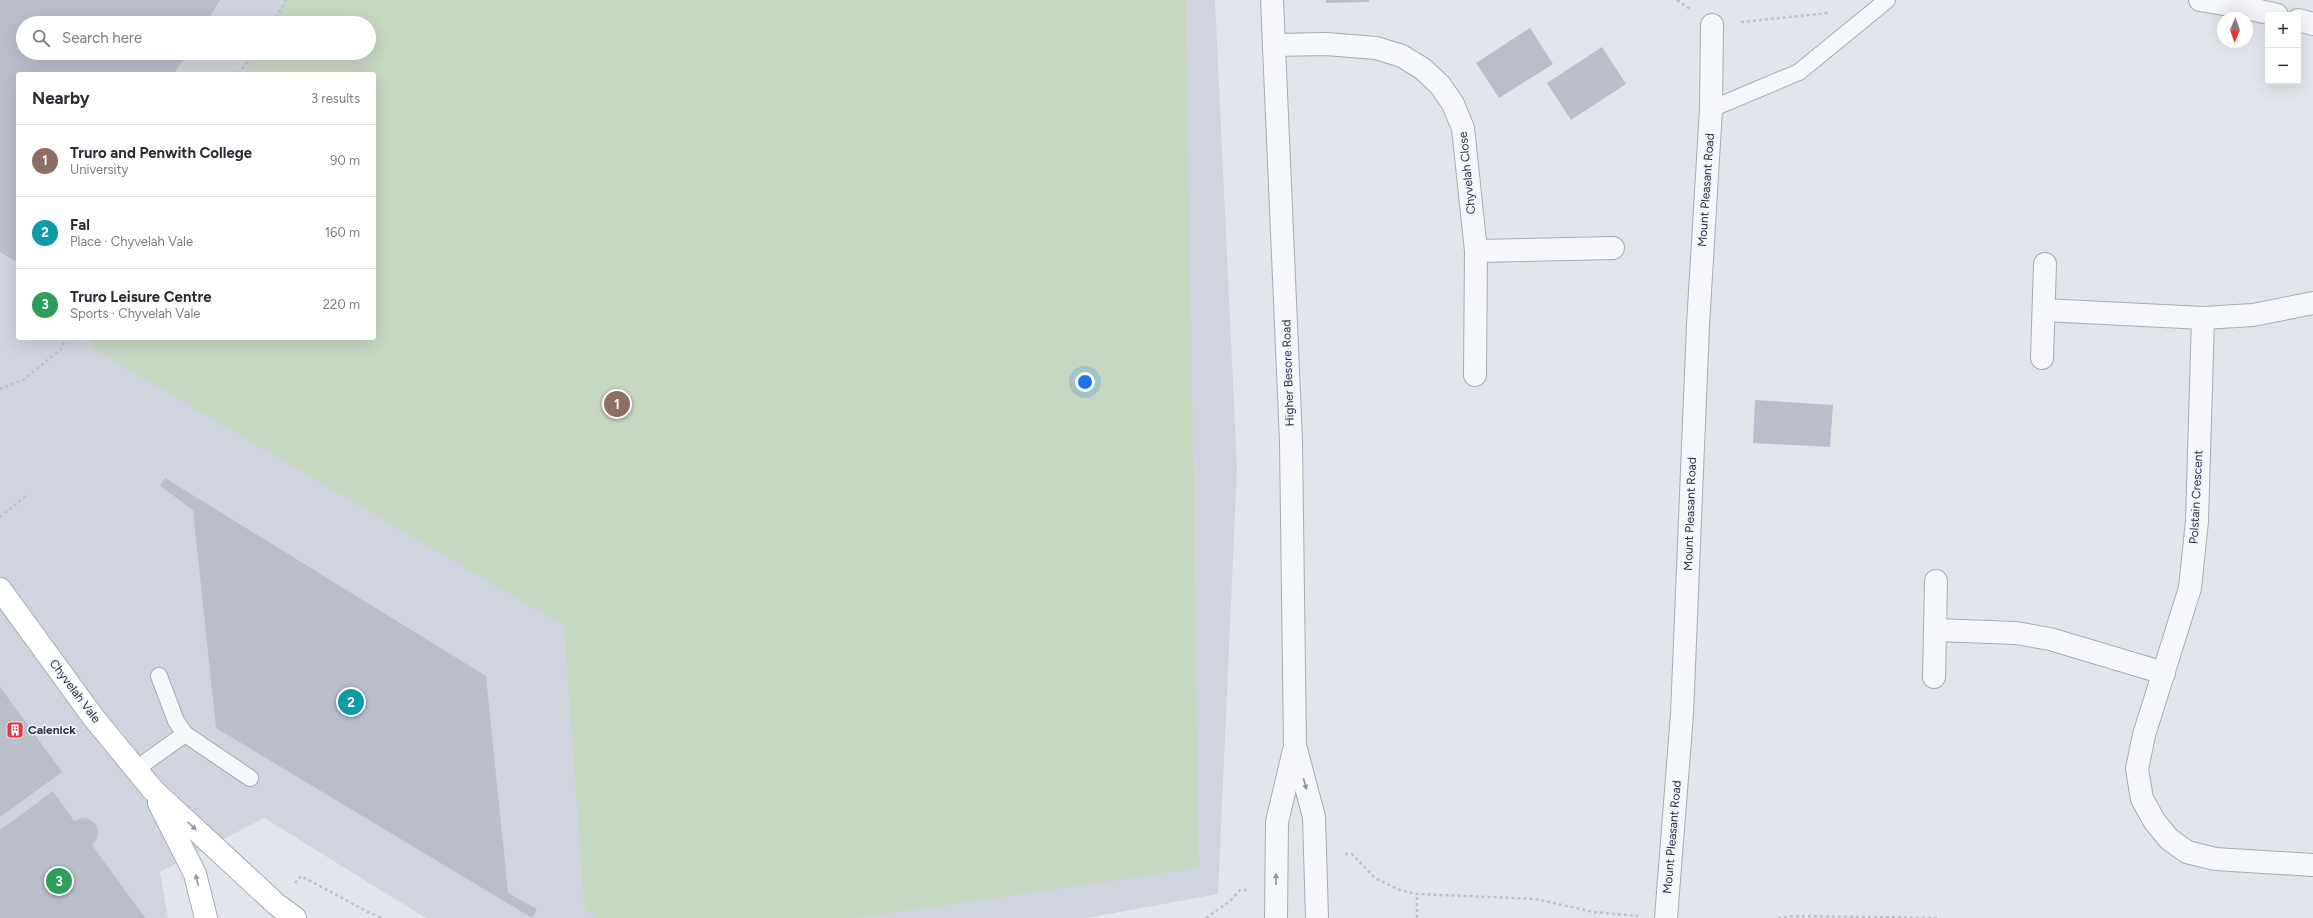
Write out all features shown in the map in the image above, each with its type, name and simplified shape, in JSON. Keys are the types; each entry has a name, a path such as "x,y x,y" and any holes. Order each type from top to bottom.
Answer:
{"street":[{"name":"Higher Besore Road","path":"1272,0 1291,440 1295,746 1277,822 1276,918"},
{"path":"2200,0 2265,12"},
{"path":"2301,21 2313,24"},
{"name":"Mount Pleasant Road","path":"1666,918 1682,714 1698,333 1711,109 1712,25"},
{"name":"Chyvelah Close","path":"1274,45 1326,44 1376,48 1402,56 1423,69 1440,85 1453,104 1463,128 1476,251 1475,375"},
{"path":"1476,251 1613,248"},
{"path":"2042,358 2045,264"},
{"path":"2044,310 2203,318 2253,315 2313,303"},
{"name":"Polstain Crescent","path":"2203,318 2197,521 2190,588 2144,735 2137,768 2142,799 2155,822 2169,839 2187,852 2215,859 2313,865"},
{"path":"1934,677 1936,581"},
{"name":"Chyvelah Vale","path":"0,589 93,717 153,790 276,904 295,918"},
{"path":"1936,630 2016,633 2050,639 2164,673"},
{"name":"Higher Besore Road","path":"1295,746 1314,817 1317,918"},
{"name":"Chyvelah Vale","path":"153,790 195,874 206,918"}],"lane":[{"path":"1711,109 1799,72 1887,0"},
{"path":"160,676 176,722 185,734 250,778"},
{"path":"136,769 185,734"}],"path":[{"path":"277,16 286,0"},
{"path":"1712,25 1831,13"},
{"path":"241,72 249,60"},
{"path":"0,388 23,380 60,350 67,340"},
{"path":"0,517 27,495"},
{"path":"1316,855 1352,854 1375,878 1400,890 1417,894 1536,899 1593,912 1666,918"},
{"path":"276,904 302,876 382,918"},
{"path":"1417,894 1417,918"},
{"path":"1778,918 1801,916 1939,918"}],"shaded area":[{"path":"0,0 1215,0 1237,469 1218,894 1087,918 426,918 264,818 160,872 168,918 0,918"}],"green space":[{"path":"286,0 1186,0 1199,868 855,918 594,918 584,906 564,626 90,347 94,340 376,340 376,72 245,72 252,60 376,60 376,16 277,16"}],"building":[{"path":"0,0 220,0 210,16 16,16 16,60 183,60 175,72 16,72 16,262 0,252"},
{"path":"1326,0 1369,0 1369,2 1326,3"},
{"path":"1530,28 1553,64 1499,98 1476,63"},
{"path":"1602,47 1626,84 1571,120 1547,83"},
{"path":"1755,400 1833,405 1830,447 1753,443"},
{"path":"165,478 486,676 508,893 537,909 532,918 216,728 193,510 160,486"},
{"name":"Calenick","path":"0,687 62,772 0,817"},
{"path":"53,791 74,821 82,818 89,819 96,824 98,831 97,839 92,845 145,918 0,918 0,830"}],"place":[{"name":"Truro and Penwith College","path":"617,404"},
{"name":"Fal","path":"351,702"},
{"name":"Calenick","path":"15,730"},
{"name":"Truro Leisure Centre","path":"59,881"}]}
